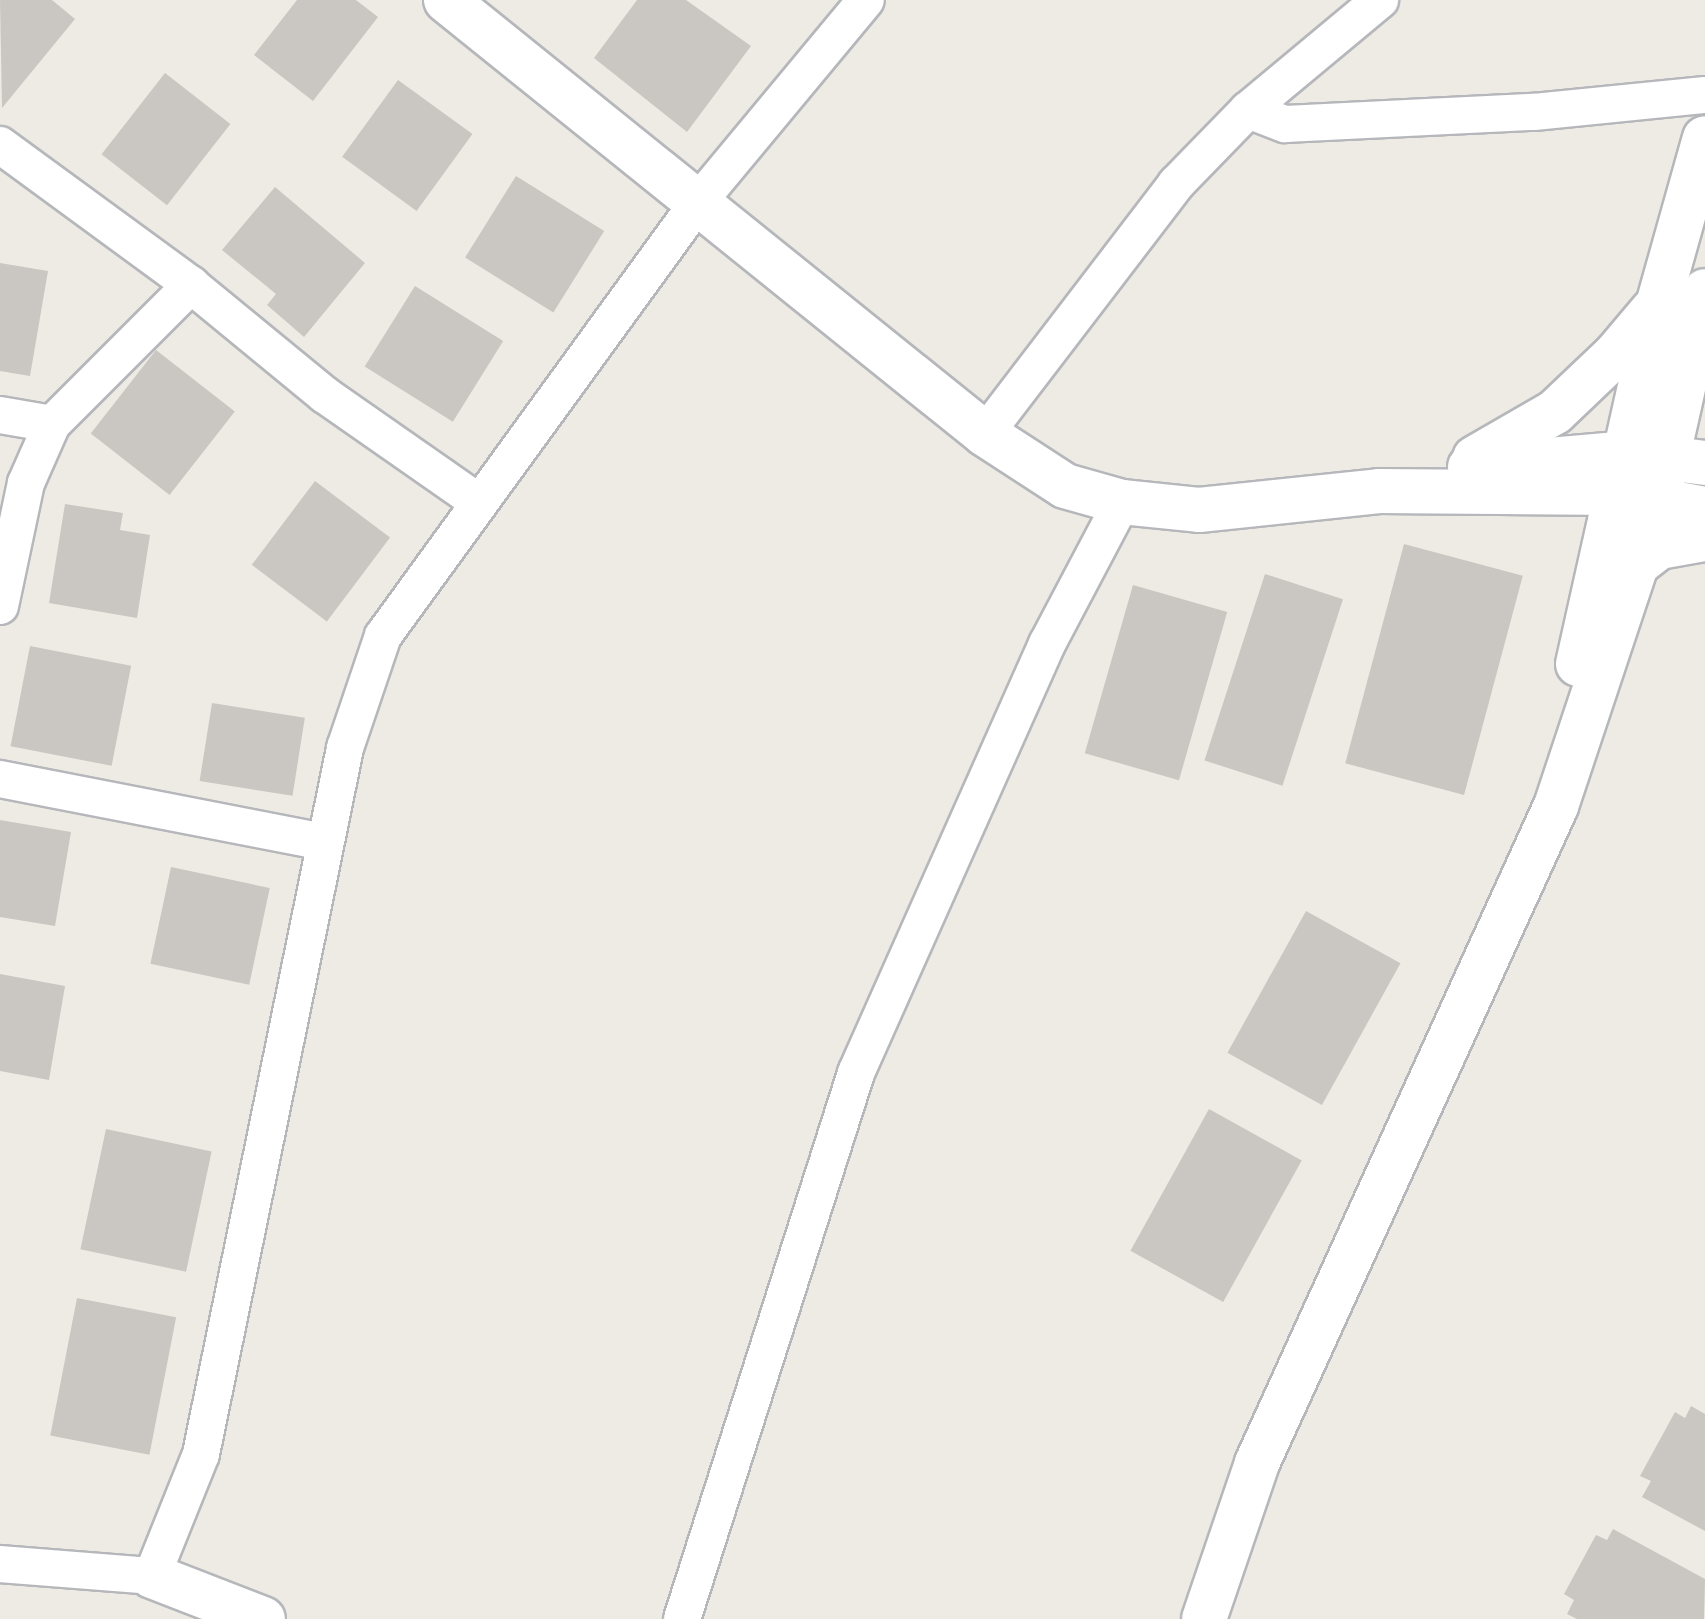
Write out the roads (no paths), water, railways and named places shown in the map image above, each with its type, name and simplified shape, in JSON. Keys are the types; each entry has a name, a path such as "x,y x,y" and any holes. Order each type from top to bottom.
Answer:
{"main road":[{"path":"446,0 985,434 1065,486 1122,502 1199,510 1379,491 1634,482 1687,459 1705,291"},
{"path":"1204,1619 1257,1463 1556,806 1636,565 1634,482 1658,305 1705,138"},
{"path":"1379,491 1457,468 1555,412 1616,354 1658,305"},
{"path":"1457,468 1634,482 1705,509"},
{"path":"1556,806 1585,625 1634,482"},
{"path":"1636,565 1659,547 1705,539"},
{"path":"152,1576 263,1619"}],"street":[{"path":"0,1564 152,1576 201,1454 345,748 383,636 477,501 699,201 866,0"},
{"path":"985,434 1176,184 1248,110 1380,0"},
{"path":"1248,110 1285,124 1534,112 1705,95"},
{"path":"0,145 191,285 325,395 477,501"},
{"path":"0,606 26,483 52,424 191,285"},
{"path":"0,415 52,424"},
{"path":"682,1619 856,1073 1047,644 1122,502"},
{"path":"0,779 325,842"}]}
